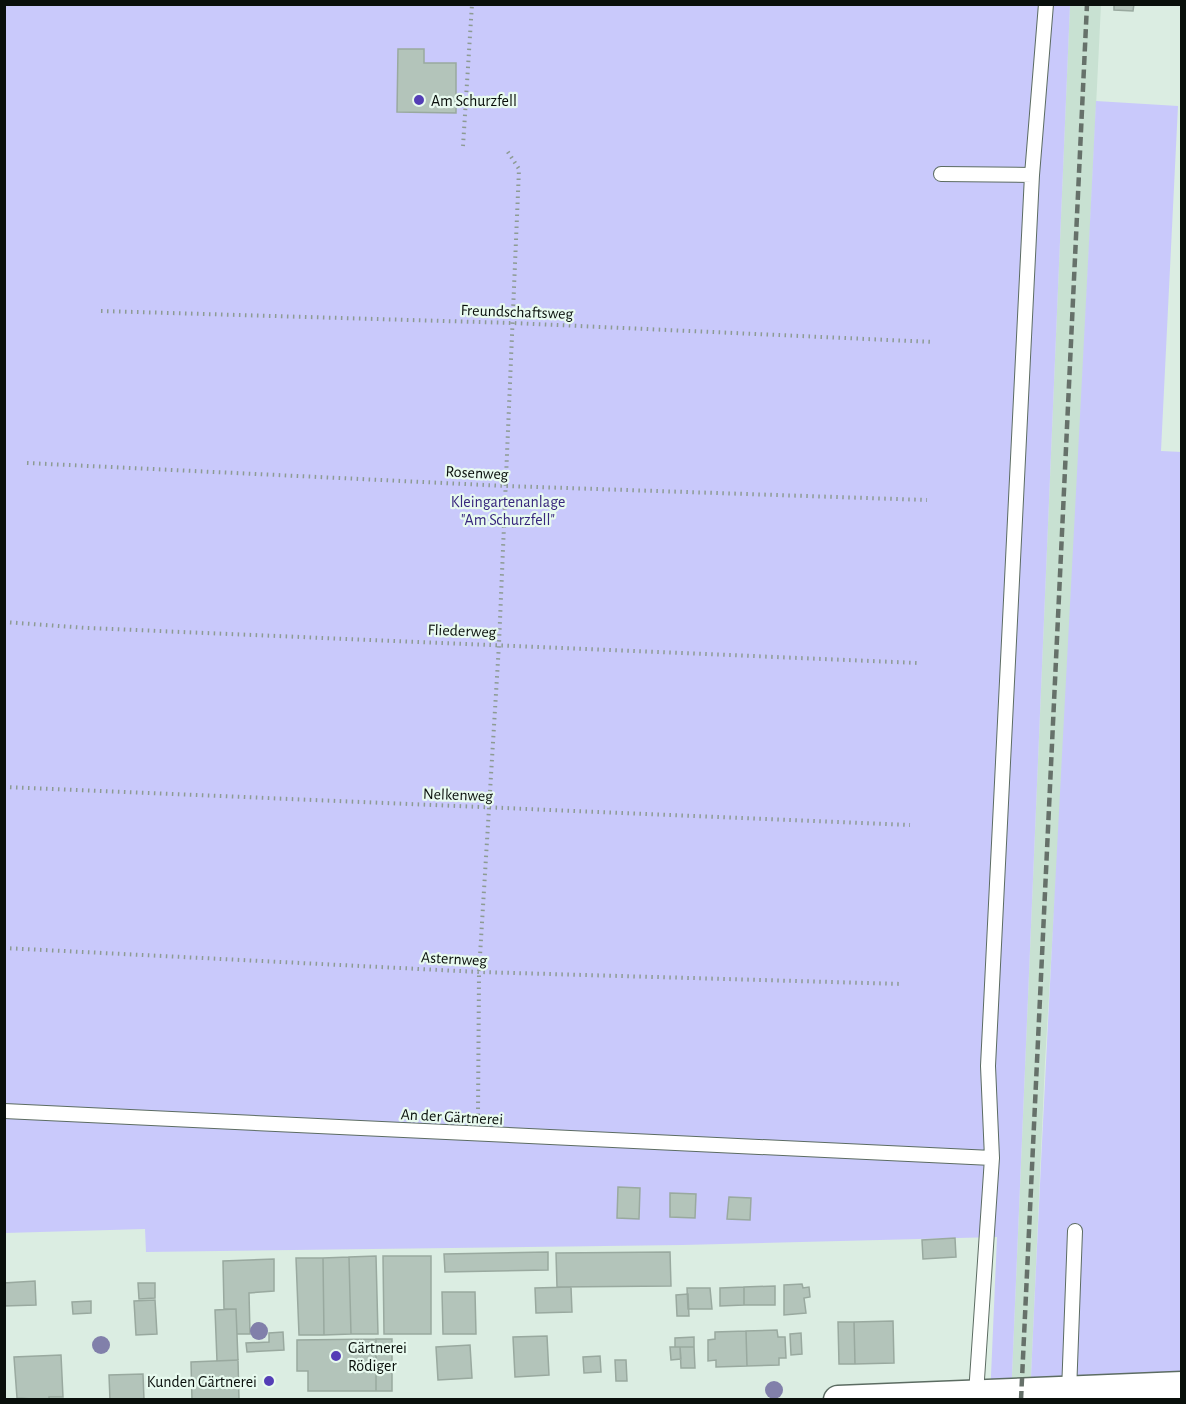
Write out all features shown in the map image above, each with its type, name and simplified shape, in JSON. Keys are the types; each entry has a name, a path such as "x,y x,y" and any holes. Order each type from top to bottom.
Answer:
{"street":[{"path":"838,1400 1182,1386"}],"lane":[{"path":"976,1394 992,1158 989,1054 1032,175 1046,4"},
{"path":"940,174 1032,175"},
{"name":"An der Gärtnerei","path":"4,1112 897,1156 992,1158"},
{"path":"1069,1392 1075,1231"}],"path":[{"path":"463,146 472,4"},
{"path":"478,1134 479,972 499,644 519,169 506,149"},
{"name":"Freundschaftsweg","path":"101,311 513,323 933,342"},
{"name":"Rosenweg","path":"27,463 506,486 927,501"},
{"name":"Fliederweg","path":"4,622 87,628 918,663"},
{"name":"Nelkenweg","path":"4,787 910,825"},
{"name":"Asternweg","path":"4,948 479,972 902,984"}],"shaded area":[{"path":"1070,5 1101,5 1067,696 1045,1062 1030,1399 1011,1400"}],"green space":[{"name":"Kleingartenanlage \"Am Schurzfell\"","path":"4,5 1070,5 1011,1399 990,1399 997,1237 682,1245 146,1252 145,1229 5,1233"},
{"path":"1096,101 1178,106 1161,451 1182,452 1181,1399 1030,1400"}],"building":[{"path":"1114,4 1134,4 1133,11 1114,10"},
{"path":"398,49 424,49 424,63 456,63 456,113 397,112"},
{"path":"618,1187 640,1188 639,1219 617,1218"},
{"path":"670,1193 696,1194 695,1218 670,1217"},
{"path":"729,1197 751,1198 750,1220 727,1219"},
{"path":"955,1238 956,1257 923,1259 922,1240"},
{"path":"548,1252 548,1270 445,1272 444,1254"},
{"path":"670,1252 671,1286 557,1287 556,1253"},
{"path":"376,1256 378,1334 351,1334 349,1257"},
{"path":"383,1256 431,1256 431,1334 384,1334"},
{"path":"349,1257 351,1334 324,1335 323,1258"},
{"path":"296,1258 323,1258 324,1335 299,1335"},
{"path":"274,1259 274,1291 249,1293 250,1334 237,1334 236,1309 224,1309 223,1261"},
{"path":"35,1281 36,1305 4,1306 4,1283"},
{"path":"138,1283 155,1283 155,1298 139,1299"},
{"path":"802,1284 803,1288 809,1287 810,1297 804,1298 806,1313 784,1315 784,1285"},
{"path":"775,1286 775,1305 744,1305 744,1287"},
{"path":"571,1287 572,1312 536,1313 535,1288"},
{"path":"744,1287 744,1305 720,1306 720,1288"},
{"path":"687,1288 710,1288 712,1309 688,1309"},
{"path":"442,1292 475,1292 476,1334 443,1334"},
{"path":"688,1294 689,1316 677,1316 676,1295"},
{"path":"155,1300 157,1334 136,1335 134,1301"},
{"path":"91,1301 91,1313 73,1314 72,1302"},
{"path":"236,1309 238,1360 217,1361 215,1310"},
{"path":"893,1321 894,1363 855,1364 854,1322"},
{"path":"838,1322 854,1322 855,1364 839,1364"},
{"path":"777,1330 778,1337 785,1337 786,1358 779,1358 779,1365 747,1366 746,1331"},
{"path":"746,1331 747,1366 716,1367 716,1360 708,1361 708,1340 715,1339 715,1332"},
{"path":"283,1332 284,1350 247,1352 246,1343 269,1342 269,1333"},
{"path":"801,1333 802,1354 791,1355 790,1334"},
{"path":"547,1336 549,1375 515,1377 513,1337"},
{"path":"694,1337 694,1347 675,1347 675,1338"},
{"name":"Gärtnerei Rödiger","path":"376,1339 376,1391 308,1391 308,1371 297,1371 297,1340"},
{"path":"376,1339 392,1339 392,1391 376,1391"},
{"path":"470,1345 472,1378 438,1380 436,1347"},
{"path":"670,1347 680,1347 681,1359 671,1360"},
{"path":"680,1347 694,1347 695,1368 681,1368"},
{"path":"61,1355 63,1397 49,1397 49,1400 17,1398 14,1357"},
{"path":"600,1356 601,1372 584,1373 583,1357"},
{"path":"238,1360 239,1400 192,1400 191,1362"},
{"path":"615,1360 626,1360 627,1381 616,1381"},
{"path":"143,1374 144,1400 110,1400 109,1375"}],"railway":[{"path":"1021,1400 1087,4"}],"place":[{"name":"Am Schurzfell","path":"419,100"},
{"name":"Gärtnerei Rödiger","path":"336,1356"},
{"name":"Kunden Gärtnerei","path":"269,1381"}]}
